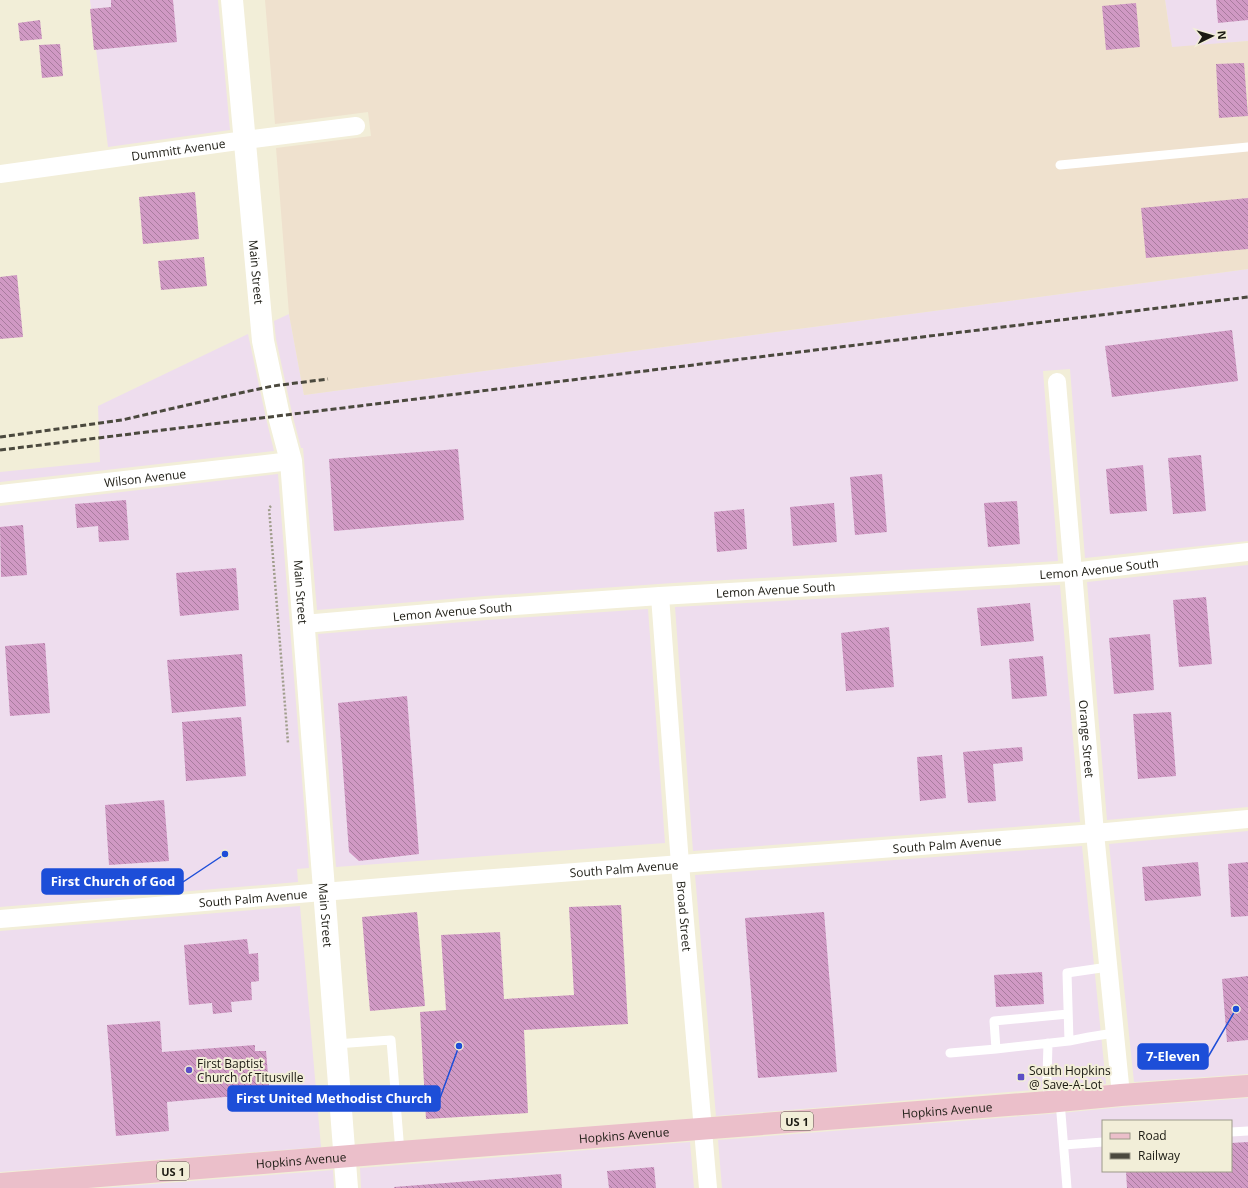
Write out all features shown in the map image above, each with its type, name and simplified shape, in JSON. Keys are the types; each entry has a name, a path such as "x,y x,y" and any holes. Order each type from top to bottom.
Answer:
{"main road":[{"name":"Hopkins Avenue","path":"0,1184 1248,1086"}],"street":[{"name":"Main Street","path":"232,0 263,341 290,461 348,1188"},
{"name":"Dummitt Avenue","path":"0,174 356,126"},
{"name":"Orange Street","path":"1057,382 1094,833 1121,1095"},
{"name":"Wilson Avenue","path":"0,494 290,461"},
{"name":"Lemon Avenue South","path":"304,624 486,608 660,596 1072,572 1248,552"},
{"name":"Broad Street","path":"660,596 680,864 708,1188"},
{"name":"South Palm Avenue","path":"0,918 1094,833 1248,819"}],"lane":[{"path":"1060,165 1248,147"},
{"path":"1068,1041 1067,973 1108,967"},
{"path":"996,1049 994,1021 1068,1014"},
{"path":"950,1053 1068,1041 1089,1036 1114,1033"},
{"path":"336,1044 391,1040 400,1152"},
{"path":"1048,1043 1047,1078 1064,1145 1067,1188"},
{"path":"1232,1132 1248,1130"},
{"path":"1064,1145 1102,1142"}],"shaded area":[{"path":"90,0 218,0 230,130 108,147"},
{"path":"265,0 1165,0 1172,47 1248,41 1248,269 304,395 289,314 276,148 371,136 368,112 275,124"},
{"path":"1165,0 1248,0 1248,41 1172,48"},
{"path":"1248,269 1248,541 1085,558 1070,369 1043,371 1058,561 673,583 485,596 317,610 303,448 301,448 292,413 276,339 274,321 289,314 304,395"},
{"path":"248,334 274,451 0,482 0,472 100,462 98,406"},
{"path":"278,474 309,868 297,869 298,882 0,907 0,506"},
{"path":"1248,565 1248,807 1107,820 1087,582"},
{"path":"1060,585 1080,822 693,851 675,607"},
{"path":"648,609 665,843 336,867 318,634"},
{"path":"1248,831 1248,1074 1134,1082 1109,844"},
{"path":"1082,846 1106,1084 716,1116 695,875"},
{"path":"300,906 321,1147 0,1172 0,931"},
{"path":"1248,1098 1248,1188 722,1188 718,1140"},
{"path":"690,1142 694,1188 361,1188 360,1168"},
{"path":"333,1170 334,1188 102,1188"}],"building":[{"path":"111,0 173,0 177,42 94,50 90,9 111,7"},
{"path":"1216,0 1248,0 1248,20 1218,23"},
{"path":"1136,3 1140,47 1106,50 1102,6"},
{"path":"40,20 42,39 20,41 18,23"},
{"path":"60,44 63,76 42,78 39,45"},
{"path":"1244,63 1248,116 1219,118 1216,64"},
{"path":"195,192 199,239 143,244 139,197"},
{"path":"1248,198 1248,249 1146,258 1141,208"},
{"path":"204,257 207,286 161,290 158,261"},
{"path":"17,275 23,337 0,339 0,277"},
{"path":"1232,330 1238,381 1112,397 1105,346"},
{"path":"458,449 464,520 334,531 329,459"},
{"path":"1201,455 1206,511 1173,514 1168,458"},
{"path":"1143,465 1147,511 1110,514 1106,469"},
{"path":"882,474 887,532 855,535 850,477"},
{"path":"126,500 129,540 99,542 98,526 77,528 75,504"},
{"path":"1017,501 1020,544 988,547 984,503"},
{"path":"834,503 837,542 793,546 790,507"},
{"path":"744,509 747,549 717,552 714,512"},
{"path":"23,525 27,575 1,577 0,527"},
{"path":"236,568 239,610 180,616 176,573"},
{"path":"1206,597 1212,664 1179,667 1173,600"},
{"path":"1030,603 1034,641 981,646 977,608"},
{"path":"889,627 894,687 846,691 841,633"},
{"path":"1150,634 1154,690 1114,694 1109,638"},
{"path":"45,643 50,713 10,716 5,646"},
{"path":"242,654 246,706 172,713 167,660"},
{"path":"1043,656 1047,696 1012,699 1009,659"},
{"path":"407,696 419,854 359,861 349,852 338,703"},
{"path":"1171,712 1176,776 1138,779 1133,714"},
{"path":"241,717 246,776 186,781 182,722"},
{"path":"1022,747 1023,761 993,764 996,801 968,803 963,752"},
{"path":"942,755 946,798 920,801 917,757"},
{"path":"164,800 169,861 109,865 105,805"},
{"path":"1198,862 1201,896 1145,901 1142,867"},
{"path":"1248,862 1248,916 1231,917 1228,864"},
{"path":"621,905 628,1024 524,1030 528,1113 426,1119 420,1012 446,1010 441,935 500,932 504,999 574,995 569,907"},
{"path":"417,912 425,1006 370,1011 362,917"},
{"path":"824,912 837,1072 758,1078 745,918"},
{"path":"247,939 249,954 258,953 259,981 251,982 252,1000 231,1002 232,1012 213,1014 212,1003 189,1005 184,945"},
{"path":"1042,972 1044,1004 996,1007 994,975"},
{"path":"1248,976 1248,1040 1227,1042 1222,979"},
{"name":"First Baptist Church of Titusville","path":"160,1021 162,1052 255,1045 255,1051 266,1051 269,1087 258,1088 258,1094 167,1102 169,1131 116,1136 107,1025"},
{"path":"1248,1142 1248,1188 1127,1188 1126,1172 1232,1172 1232,1143"},
{"path":"654,1167 656,1188 609,1188 607,1171"},
{"path":"561,1174 562,1188 394,1188 394,1187"}],"railway":[{"path":"0,450 1248,297"},
{"path":"0,437 122,420 273,386 328,379"}],"place":[{"name":"First Church of God","path":"225,854"},
{"name":"7-Eleven","path":"1236,1009"},
{"name":"First United Methodist Church","path":"459,1046"},
{"name":"First Baptist Church of Titusville","path":"189,1070"},
{"name":"South Hopkins @ Save-A-Lot","path":"1021,1077"}]}
